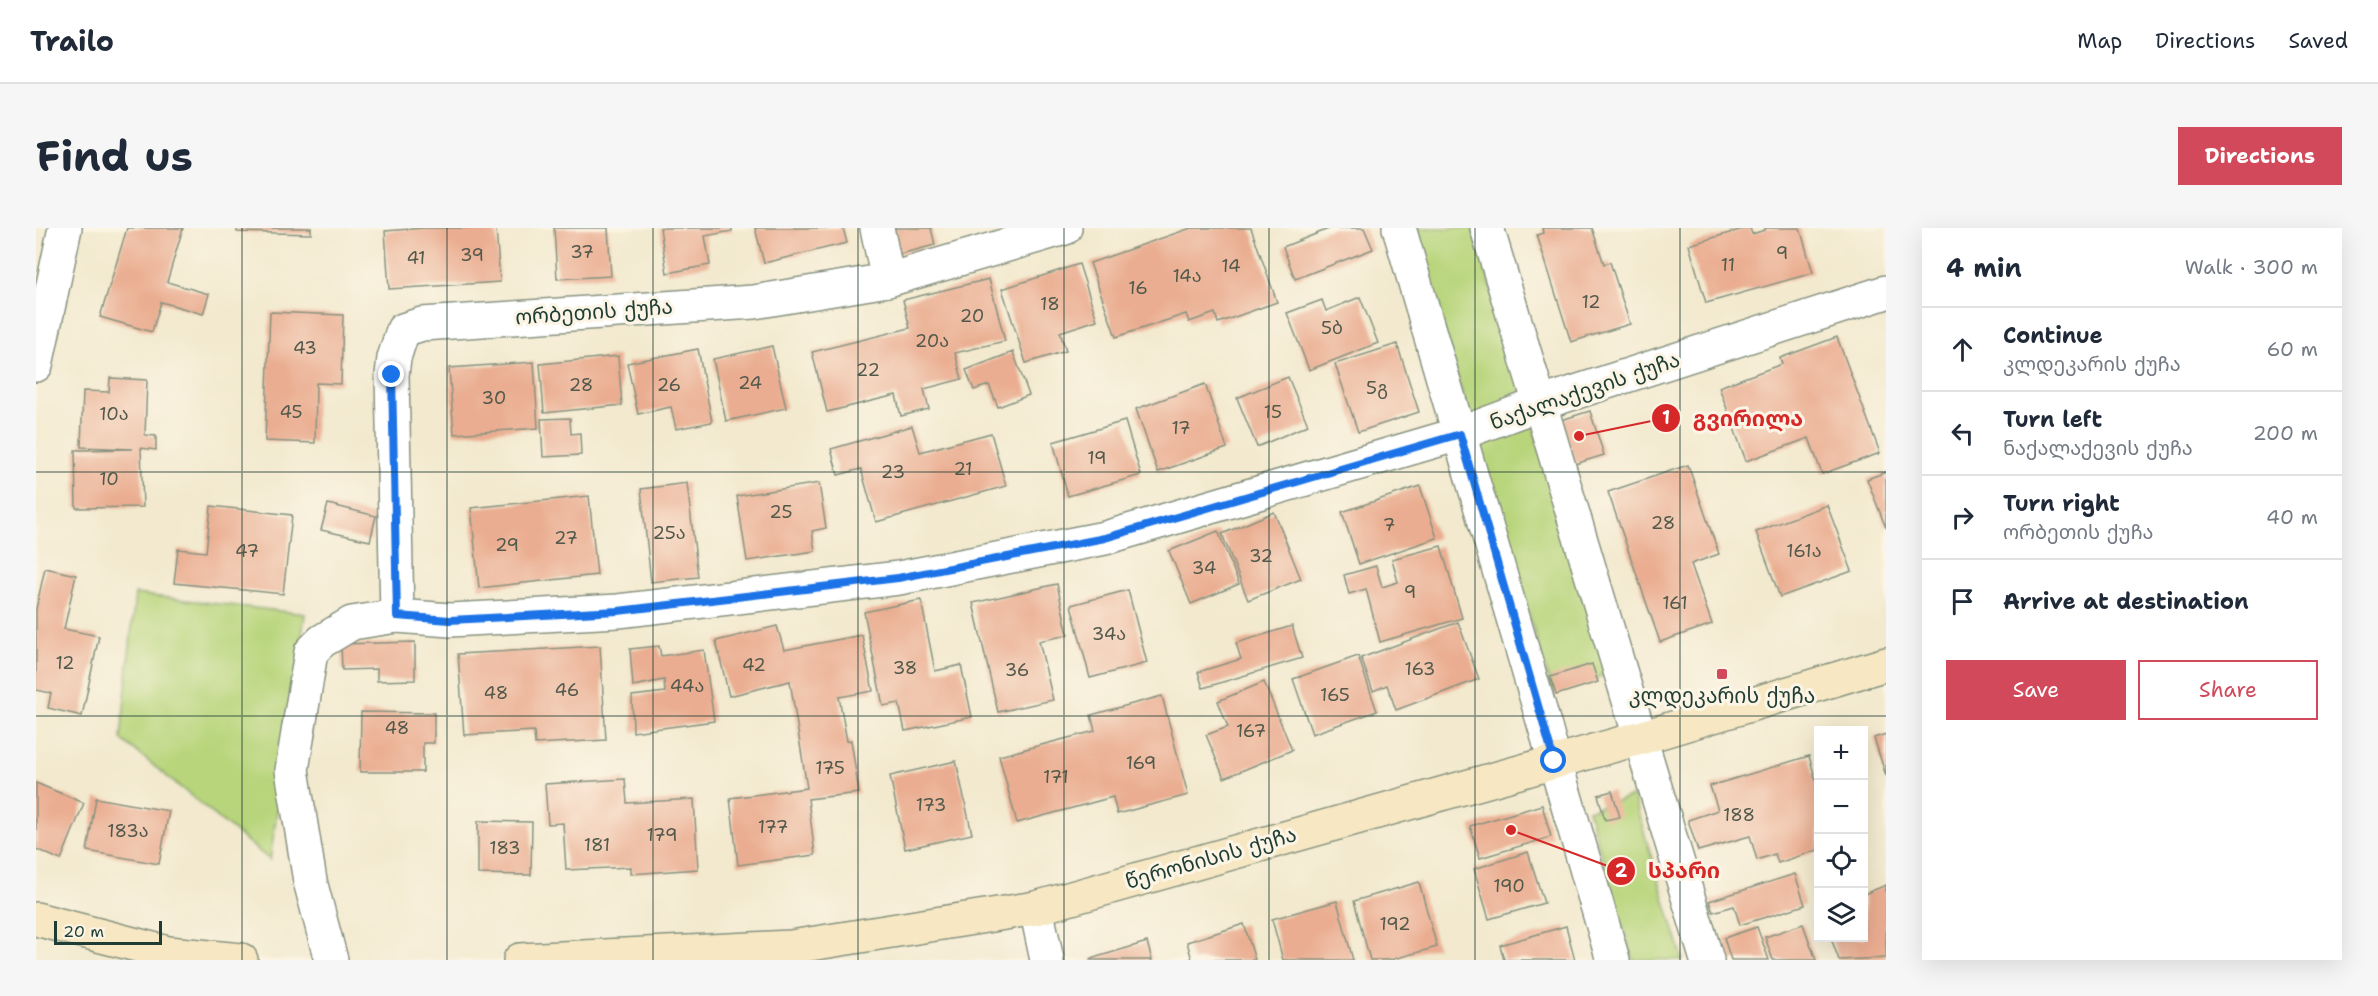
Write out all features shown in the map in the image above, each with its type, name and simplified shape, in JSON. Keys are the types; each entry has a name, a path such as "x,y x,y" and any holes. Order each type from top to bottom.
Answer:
{"street":[{"path":"36,364 65,228"},
{"path":"877,228 888,280"},
{"name":"ორბეთის ქუჩა","path":"397,616 392,375 394,358 403,330 422,324 754,302 888,280 1065,228"},
{"path":"1399,228 1614,960"},
{"path":"1487,228 1707,960"},
{"name":"ნაქალაქევის ქუჩა","path":"332,960 310,880 292,770 312,652 322,641 352,623 397,616 450,620 618,611 898,578 1105,538 1460,434 1539,404 1886,292"},
{"name":"წერონისის ქუჩა","path":"520,960 791,947 1036,908 1640,738 1886,664"},
{"path":"1036,908 1047,960"},
{"path":"36,919 168,953 241,960"}],"green space":[{"path":"1412,228 1473,228 1608,674 1552,691"},
{"path":"135,594 305,614 270,860 121,739"},
{"path":"1633,796 1683,960 1633,960 1588,810"}],"building":[{"path":"127,228 183,228 167,282 209,294 203,314 161,302 152,332 100,317"},
{"path":"237,228 311,228 311,234 237,232"},
{"path":"423,228 496,228 500,282 389,289 385,231"},
{"path":"554,228 608,228 611,276 557,279"},
{"path":"660,228 732,228 732,231 705,236 710,265 667,273"},
{"path":"755,228 843,228 847,243 764,263"},
{"path":"894,228 931,228 935,245 900,254"},
{"path":"1191,228 1251,228 1277,302 1218,323 1215,313 1189,322 1186,314 1116,337 1090,263"},
{"path":"1331,228 1364,228 1373,249 1295,279 1283,247"},
{"path":"1542,228 1592,228 1604,264 1610,262 1630,324 1571,342 1537,235 1543,233"},
{"path":"1750,228 1752,234 1765,230 1765,228 1800,228 1813,273 1706,303 1689,245"},
{"path":"1079,264 1097,320 1060,332 1066,351 1026,363 1002,289"},
{"path":"989,279 1005,341 955,353 962,379 924,389 929,409 901,416 896,395 827,412 812,352 910,328 903,300"},
{"path":"1360,297 1378,343 1309,370 1287,313 1322,300 1326,311"},
{"path":"270,312 343,315 341,384 316,383 315,443 265,441"},
{"path":"1837,337 1880,453 1822,474 1809,438 1746,461 1719,387 1782,364 1780,358"},
{"path":"1397,344 1419,412 1358,432 1335,364"},
{"path":"772,346 786,408 726,421 713,359"},
{"path":"698,349 712,422 676,429 671,407 638,414 627,363"},
{"path":"1013,352 1029,395 998,407 989,385 974,390 966,370"},
{"path":"618,356 622,405 544,413 540,364"},
{"path":"534,362 538,428 454,434 449,368"},
{"path":"1288,377 1308,425 1257,447 1237,398"},
{"path":"110,378 147,380 145,435 156,436 156,450 141,448 143,507 76,508 75,450 133,449 81,447 83,391 109,392"},
{"path":"1205,384 1227,448 1158,472 1136,409"},
{"path":"1590,411 1604,455 1575,464 1561,420"},
{"path":"570,418 571,434 580,433 581,455 543,457 541,419"},
{"path":"1125,421 1141,475 1068,496 1053,442"},
{"path":"912,426 920,452 991,433 1006,486 876,522 861,469 838,475 831,449"},
{"path":"1688,465 1719,554 1691,564 1712,624 1660,642 1608,492"},
{"path":"1886,472 1886,528 1867,479"},
{"path":"687,483 698,577 651,582 641,489"},
{"path":"819,483 826,528 812,531 815,551 747,561 737,496"},
{"path":"1420,486 1437,538 1359,564 1342,512"},
{"path":"589,496 597,575 479,588 471,508"},
{"path":"328,504 376,516 370,541 321,530"},
{"path":"1827,505 1852,571 1780,597 1756,532"},
{"path":"211,506 292,515 283,594 174,583 178,549 206,552"},
{"path":"1274,512 1301,579 1248,600 1222,534"},
{"path":"1218,531 1239,584 1191,604 1169,551"},
{"path":"1441,546 1462,618 1380,642 1366,589 1349,594 1344,575 1376,566 1382,587 1398,582 1392,559"},
{"path":"45,568 76,575 64,629 99,636 82,716 48,708 51,693 36,690 36,609"},
{"path":"1057,584 1068,635 1039,641 1053,700 998,712 973,603"},
{"path":"1128,590 1147,663 1090,678 1071,605"},
{"path":"921,600 935,671 961,665 972,717 905,731 899,703 883,706 864,612"},
{"path":"1458,622 1479,679 1396,710 1387,685 1373,691 1361,658"},
{"path":"777,626 784,650 862,635 873,691 839,697 847,741 851,740 859,793 808,799 815,855 738,865 730,798 807,788 790,681 729,696 716,641"},
{"path":"1292,626 1302,658 1203,688 1198,672 1241,659 1236,643"},
{"path":"415,642 415,680 377,681 377,669 342,670 341,644"},
{"path":"600,646 606,740 535,744 534,731 464,735 458,654"},
{"path":"659,646 661,656 704,650 714,721 633,732 632,696 665,692 664,680 633,686 630,649"},
{"path":"1358,656 1377,711 1312,734 1293,679"},
{"path":"1592,664 1598,682 1556,695 1550,677"},
{"path":"1264,682 1292,750 1224,778 1206,735 1228,727 1218,701"},
{"path":"1162,696 1188,795 1117,814 1113,797 1017,823 999,756 1095,731 1091,715"},
{"path":"361,712 434,713 434,743 423,743 423,772 360,772"},
{"path":"1886,734 1886,776 1874,738"},
{"path":"1809,756 1814,774 1814,851 1778,863 1775,854 1757,860 1750,836 1698,851 1688,820 1718,810 1710,786"},
{"path":"956,761 972,834 905,849 890,776"},
{"path":"625,779 627,803 694,799 698,869 631,874 631,867 566,870 563,823 548,824 545,784"},
{"path":"36,783 84,803 61,860 36,849"},
{"path":"1612,791 1620,817 1605,820 1598,795"},
{"path":"96,798 169,811 159,864 87,851"},
{"path":"1542,805 1551,837 1480,858 1470,826"},
{"path":"478,821 532,822 531,875 478,874"},
{"path":"1528,852 1544,903 1489,919 1474,869"},
{"path":"1795,874 1805,905 1740,925 1734,906 1713,912 1709,901"},
{"path":"1419,882 1437,947 1390,960 1370,960 1354,901"},
{"path":"1886,885 1886,958 1839,960 1832,942 1868,942 1868,892"},
{"path":"1337,901 1353,960 1283,960 1272,919"},
{"path":"1244,924 1255,960 1192,960 1187,942"},
{"path":"1803,924 1816,960 1773,960 1765,937"},
{"path":"1566,926 1575,960 1504,960 1500,945"},
{"path":"1757,927 1769,960 1731,960 1724,938"},
{"path":"1147,942 1152,960 1090,960 1090,959"}],"place":[{"name":"გვირილა","path":"1579,436"},
{"name":"კლდეკარის ქუჩა","path":"1722,674"},
{"name":"სპარი","path":"1511,830"}],"route":[{"path":"392,375 397,616 450,620 618,611 898,578 1105,538 1460,434 1554,761"}]}
